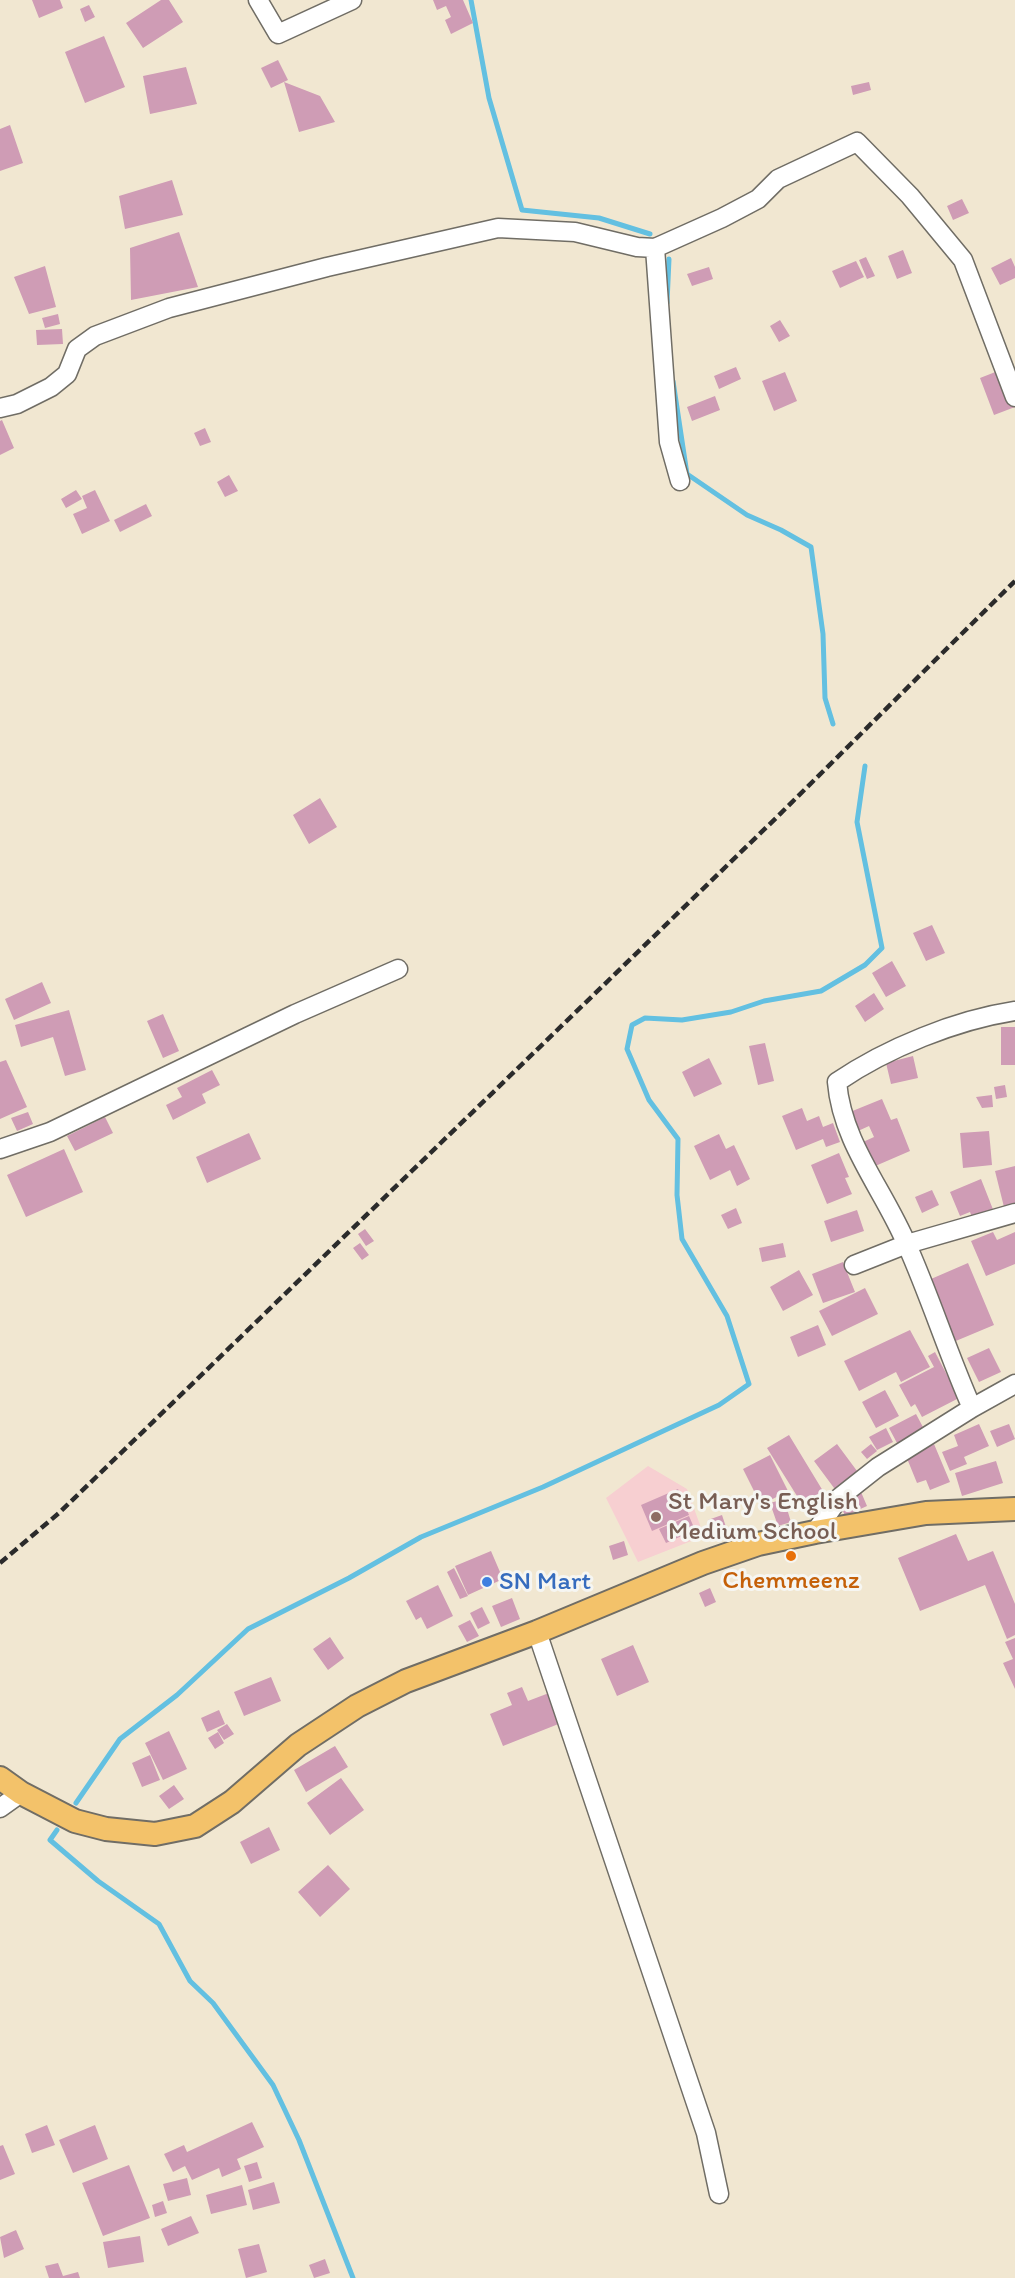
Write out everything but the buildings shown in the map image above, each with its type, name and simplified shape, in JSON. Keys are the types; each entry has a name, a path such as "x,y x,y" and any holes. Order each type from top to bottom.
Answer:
{"main road":[{"path":"0,1778 21,1793 75,1821 106,1829 155,1834 195,1826 232,1802 298,1745 357,1706 406,1681 537,1632 703,1563 758,1544 815,1532 926,1513 1015,1509"}],"street":[{"path":"258,0 278,34 352,0"},
{"path":"0,408 17,404 51,387 67,374 77,349 95,336 169,308 327,267 498,228 575,232 637,247 655,248 722,218 758,199 778,179 856,142 910,196 963,260 1015,397"},
{"path":"655,248 669,442 680,481"},
{"path":"0,1149 50,1132 295,1014 398,969"},
{"path":"972,1408 945,1348 907,1244 857,1151 839,1106 837,1082 861,1066 970,1020 1015,1011"},
{"path":"854,1265 907,1244 1015,1214"},
{"path":"815,1532 840,1497 878,1467 1015,1384"},
{"path":"537,1632 706,2133 719,2194"},
{"path":"0,1808 21,1793"}],"shaded area":[{"name":"St Mary's English Medium School","path":"648,1466 687,1489 704,1536 638,1562 606,1498"}],"waterway":[{"path":"471,0 489,98 522,210 599,218 650,234"},
{"path":"667,303 669,259"},
{"path":"673,381 687,474 747,515 811,547 823,634 825,698 833,724"},
{"path":"76,1803 120,1739 177,1695 248,1629 349,1578 421,1537 543,1487 719,1405 749,1384 727,1316 682,1239 677,1195 678,1139 649,1100 627,1049 632,1025 645,1018 682,1020 731,1012 764,1001 821,991 865,965 882,948 857,822 865,766"},
{"path":"57,1830 50,1840 98,1881 159,1924 190,1981 213,2003 273,2085 299,2140 353,2278"}],"railway":[{"path":"0,1563 59,1513 776,818 1015,581"}],"place":[{"name":"St Mary's English Medium School","path":"656,1517"},
{"name":"Chemmeenz","path":"791,1556"},
{"name":"SN Mart","path":"487,1582"}]}
